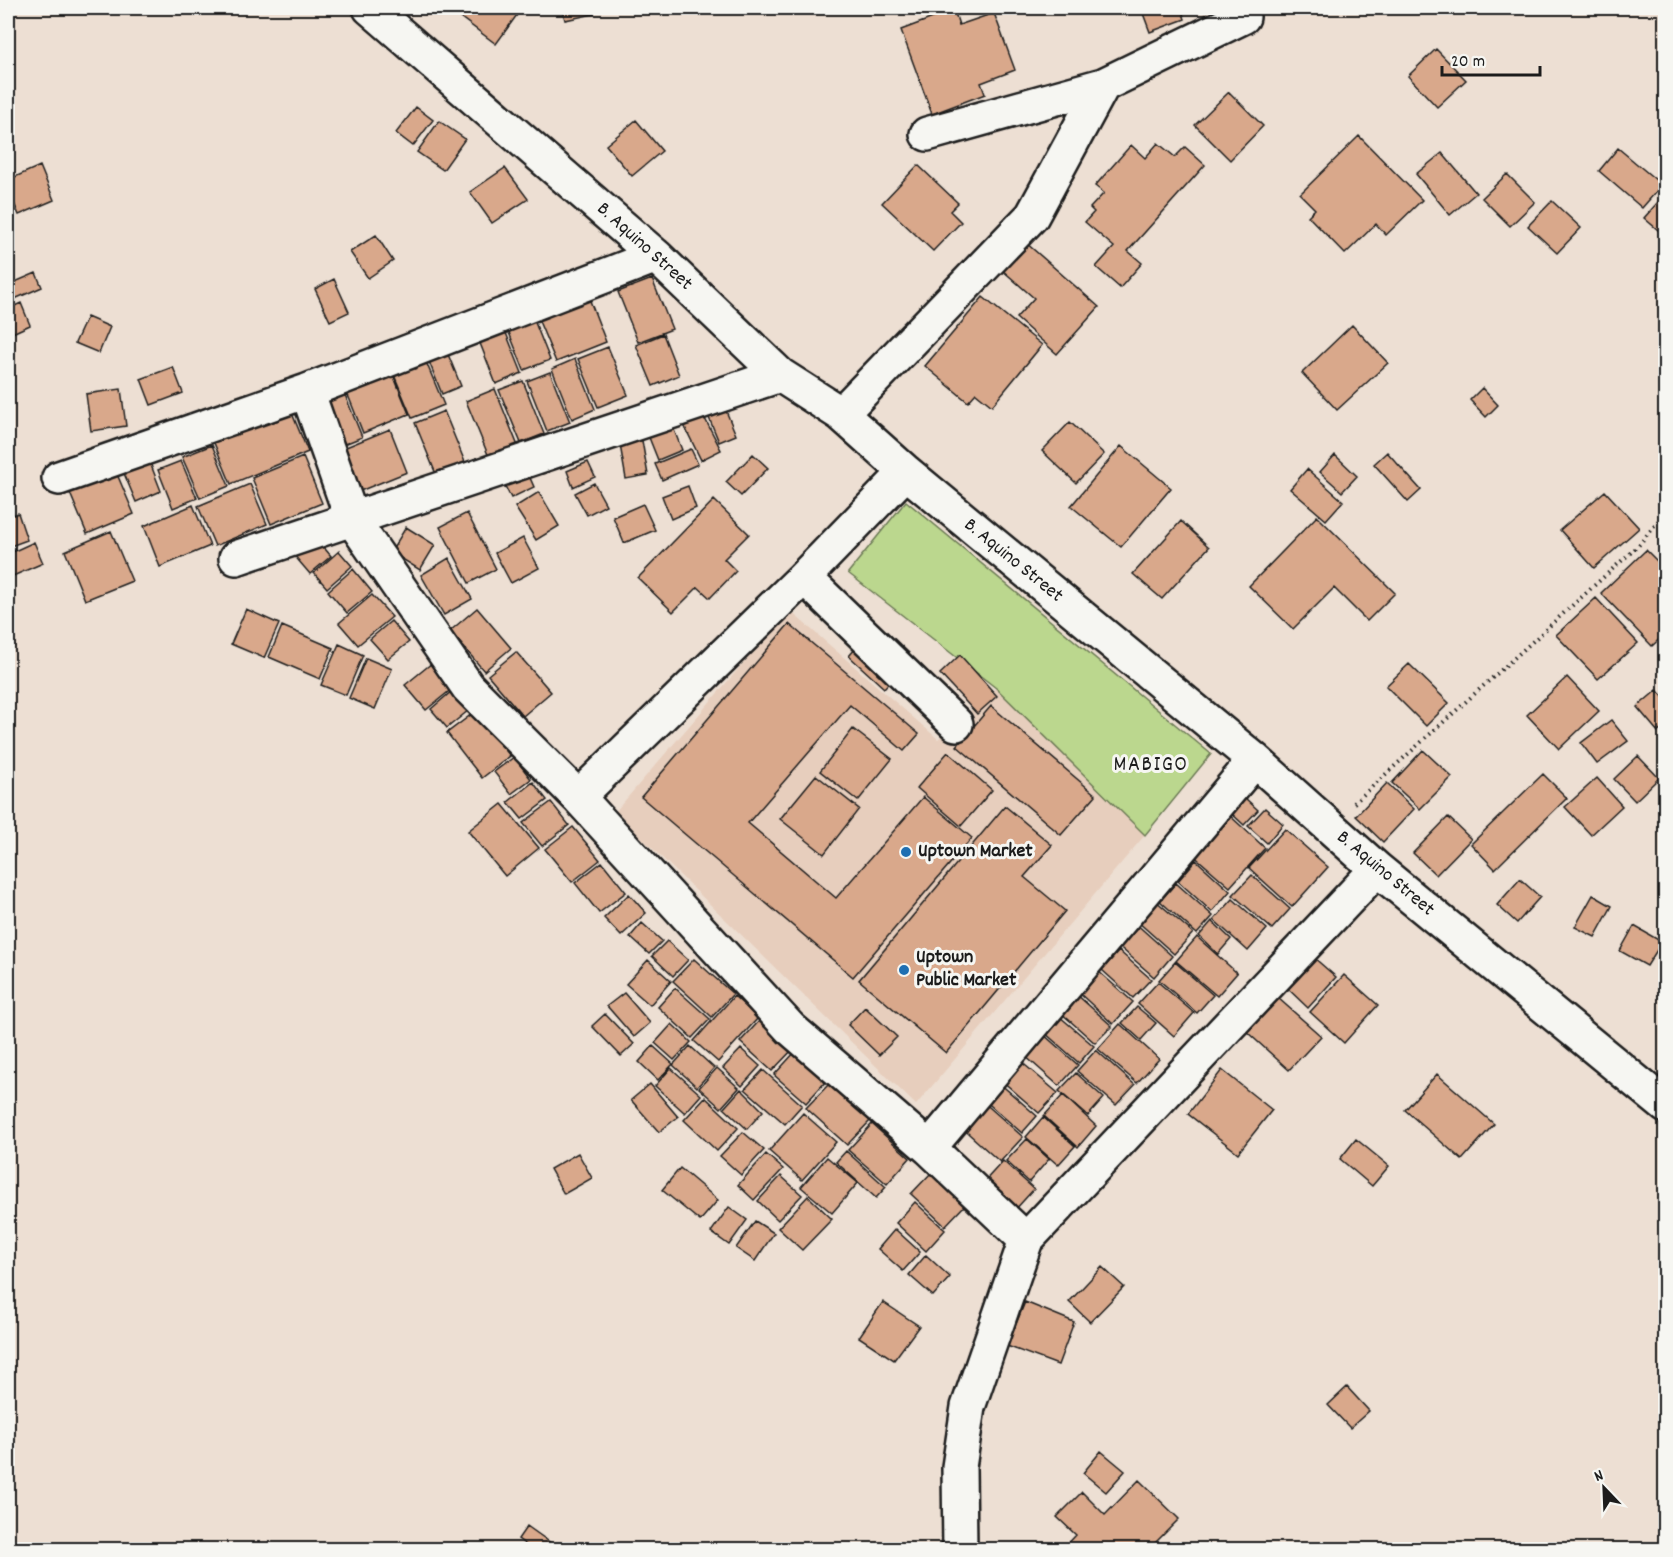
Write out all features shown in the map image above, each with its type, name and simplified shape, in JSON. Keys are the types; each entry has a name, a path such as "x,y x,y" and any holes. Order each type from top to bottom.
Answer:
{"street":[{"name":"B. Aquino Street","path":"370,8 656,256 780,375 841,414 906,472 1255,760 1377,869 1665,1106"},
{"path":"927,134 1103,85 1242,17"},
{"path":"841,414 1032,216 1103,85"},
{"path":"59,478 308,391 656,256"},
{"path":"236,558 780,375"},
{"path":"308,391 352,519 468,687 578,797 790,1028 929,1148 1026,1240"},
{"path":"578,797 804,577 906,472"},
{"path":"804,577 956,724"},
{"path":"929,1148 1255,760"},
{"path":"960,1550 959,1467 968,1407 1026,1240 1377,869"}],"path":[{"path":"1329,826 1638,546 1665,511"}],"shaded area":[{"name":"Uptown Public Market","path":"789,610 938,739 996,688 1145,835 916,1105 615,812"}],"green space":[{"path":"906,501 1211,754 1145,835 996,688 848,573"}],"building":[{"path":"461,8 522,8 496,44 456,14"},
{"path":"562,8 593,8 594,14 565,20"},
{"path":"1141,8 1191,8 1182,11 1185,19 1150,32"},
{"path":"954,10 959,25 994,13 1015,70 981,83 985,94 932,114 901,30"},
{"path":"1436,49 1466,80 1437,107 1408,76"},
{"path":"1229,92 1263,126 1230,160 1195,125"},
{"path":"416,107 433,120 413,146 396,133"},
{"path":"636,120 662,151 632,176 606,145"},
{"path":"439,121 465,139 443,170 417,152"},
{"path":"1359,136 1422,200 1386,235 1376,224 1345,254 1308,216 1315,209 1300,194"},
{"path":"1158,143 1175,157 1185,147 1205,165 1128,251 1142,263 1120,288 1096,267 1114,247 1085,222 1094,212 1090,208 1104,193 1095,186 1131,145 1145,158"},
{"path":"1618,148 1662,185 1642,208 1599,171"},
{"path":"1442,153 1476,193 1450,215 1416,174"},
{"path":"918,165 958,203 950,211 961,222 933,251 882,203"},
{"path":"40,166 54,200 19,215 8,189 8,180"},
{"path":"505,168 528,199 492,223 470,192"},
{"path":"1507,174 1535,202 1510,226 1482,198"},
{"path":"1666,193 1666,234 1664,235 1644,218"},
{"path":"1552,201 1581,228 1557,253 1528,226"},
{"path":"376,235 393,261 368,278 350,252"},
{"path":"1025,242 1099,307 1057,354 1016,318 1034,298 1001,269"},
{"path":"36,273 42,287 10,301 8,285"},
{"path":"334,279 349,312 330,321 315,289"},
{"path":"652,279 672,329 638,342 618,292"},
{"path":"587,293 606,342 556,362 536,314"},
{"path":"983,297 1042,345 992,406 976,393 968,402 925,366"},
{"path":"21,303 30,325 8,335 8,309"},
{"path":"532,315 550,360 524,370 506,325"},
{"path":"87,317 110,327 99,353 75,343"},
{"path":"502,323 522,373 496,384 476,333"},
{"path":"1352,325 1388,363 1337,410 1302,373"},
{"path":"663,334 679,375 653,386 636,345"},
{"path":"445,347 461,386 442,394 426,354"},
{"path":"608,347 628,395 598,407 578,359"},
{"path":"424,357 444,405 412,418 392,370"},
{"path":"575,359 595,409 572,419 552,369"},
{"path":"173,367 183,393 151,405 141,379"},
{"path":"390,367 409,414 363,433 344,385"},
{"path":"550,372 570,422 547,431 527,381"},
{"path":"523,381 544,434 521,443 499,390"},
{"path":"341,385 362,437 332,449 311,397"},
{"path":"1482,388 1498,405 1486,417 1470,400"},
{"path":"121,389 126,426 91,431 86,394"},
{"path":"495,389 520,451 491,462 466,401"},
{"path":"289,406 308,452 231,484 212,438"},
{"path":"724,406 736,435 719,442 707,413"},
{"path":"699,407 721,450 701,460 680,417"},
{"path":"444,411 467,467 438,479 415,423"},
{"path":"1070,422 1104,454 1076,483 1042,451"},
{"path":"672,425 682,450 658,460 648,435"},
{"path":"390,429 407,472 350,495 334,452"},
{"path":"641,435 648,475 626,479 619,439"},
{"path":"212,445 229,486 200,498 182,457"},
{"path":"1121,446 1171,488 1121,547 1071,506"},
{"path":"691,449 698,464 662,480 655,464"},
{"path":"1387,452 1421,490 1408,502 1374,464"},
{"path":"753,454 768,468 741,496 726,482"},
{"path":"1335,455 1357,476 1342,492 1320,472"},
{"path":"303,457 322,503 271,524 252,478"},
{"path":"149,460 161,491 136,502 123,471"},
{"path":"181,461 197,498 173,508 158,470"},
{"path":"588,462 595,477 573,487 567,471"},
{"path":"114,467 134,514 87,534 67,486"},
{"path":"1307,469 1343,501 1326,520 1290,489"},
{"path":"527,471 534,487 511,498 503,482"},
{"path":"594,483 606,505 587,515 575,493"},
{"path":"250,484 267,524 215,546 198,506"},
{"path":"688,486 696,508 671,519 662,496"},
{"path":"1605,491 1639,528 1594,568 1560,530"},
{"path":"539,492 559,526 536,540 515,507"},
{"path":"714,500 749,534 724,559 736,571 710,598 698,587 673,612 638,578"},
{"path":"643,504 655,530 624,543 613,517"},
{"path":"193,505 210,546 160,567 144,526"},
{"path":"18,513 27,540 8,547 8,517"},
{"path":"467,513 496,569 469,583 440,527"},
{"path":"1317,516 1395,593 1367,621 1334,588 1293,629 1249,586"},
{"path":"1181,521 1209,547 1162,599 1133,574"},
{"path":"406,527 435,545 420,570 391,552"},
{"path":"111,531 132,581 85,600 65,551"},
{"path":"314,536 331,556 310,574 293,554"},
{"path":"523,538 539,568 511,583 495,553"},
{"path":"34,542 43,563 13,576 8,554"},
{"path":"1646,550 1666,570 1666,633 1652,646 1601,593"},
{"path":"339,551 352,566 327,588 314,573"},
{"path":"449,558 472,599 444,615 421,575"},
{"path":"353,569 372,592 347,613 328,591"},
{"path":"372,595 392,617 358,645 339,623"},
{"path":"1596,598 1638,643 1598,679 1556,635"},
{"path":"477,608 511,648 484,671 450,631"},
{"path":"246,609 279,624 264,658 231,644"},
{"path":"391,621 409,642 388,659 370,639"},
{"path":"789,624 919,734 904,751 850,705 748,823 836,898 923,797 972,838 853,977 641,797"},
{"path":"282,626 333,648 320,679 269,657"},
{"path":"863,640 899,672 884,688 849,656"},
{"path":"339,644 363,655 346,695 321,685"},
{"path":"516,652 551,692 523,716 488,675"},
{"path":"960,655 997,696 977,714 940,674"},
{"path":"366,658 392,669 375,709 349,698"},
{"path":"432,663 453,688 426,710 405,685"},
{"path":"1409,664 1449,703 1426,726 1386,686"},
{"path":"1567,677 1599,711 1559,749 1527,715"},
{"path":"1657,690 1666,700 1666,726 1658,732 1637,707"},
{"path":"452,691 469,710 447,728 431,709"},
{"path":"991,706 1096,795 1061,835 957,746"},
{"path":"476,711 510,756 482,778 447,733"},
{"path":"1611,720 1628,741 1597,764 1581,743"},
{"path":"853,729 892,759 858,801 820,771"},
{"path":"1423,750 1452,777 1420,809 1392,783"},
{"path":"948,752 992,790 961,826 917,788"},
{"path":"1638,756 1659,778 1635,801 1614,779"},
{"path":"514,757 531,779 511,794 494,772"},
{"path":"1543,774 1567,798 1495,869 1471,844"},
{"path":"816,775 859,809 824,854 780,819"},
{"path":"1597,778 1622,806 1591,835 1565,807"},
{"path":"533,782 547,800 522,819 508,802"},
{"path":"1387,783 1414,809 1383,842 1356,816"},
{"path":"1245,798 1258,810 1244,825 1231,813"},
{"path":"551,802 569,825 542,846 523,823"},
{"path":"502,804 539,848 505,876 468,831"},
{"path":"1005,806 1052,845 1024,877 1065,911 946,1053 859,980"},
{"path":"1265,808 1283,824 1267,843 1248,826"},
{"path":"1228,814 1265,848 1230,887 1192,854"},
{"path":"1448,817 1471,839 1436,875 1413,853"},
{"path":"573,827 600,860 572,882 545,849"},
{"path":"1285,829 1328,867 1292,907 1249,868"},
{"path":"1196,860 1230,891 1212,912 1178,881"},
{"path":"602,862 626,892 599,913 575,883"},
{"path":"1252,875 1290,909 1272,929 1233,895"},
{"path":"1520,879 1540,897 1517,923 1497,905"},
{"path":"1176,883 1213,916 1197,934 1160,901"},
{"path":"629,894 646,913 621,936 604,918"},
{"path":"1593,895 1612,906 1595,937 1575,927"},
{"path":"1233,899 1267,929 1248,951 1214,920"},
{"path":"1155,900 1193,933 1174,954 1137,921"},
{"path":"1212,921 1231,939 1218,954 1199,936"},
{"path":"1134,922 1172,956 1154,977 1115,943"},
{"path":"642,923 662,941 649,954 630,937"},
{"path":"1634,926 1662,942 1647,966 1620,951"},
{"path":"1197,937 1237,973 1217,996 1176,961"},
{"path":"667,941 688,960 673,976 652,956"},
{"path":"1119,951 1151,979 1133,998 1102,970"},
{"path":"1312,956 1336,977 1308,1008 1284,985"},
{"path":"694,959 733,994 712,1017 673,981"},
{"path":"648,960 671,981 650,1005 626,984"},
{"path":"1175,962 1213,995 1197,1013 1159,980"},
{"path":"1097,970 1133,1002 1113,1024 1078,992"},
{"path":"1344,975 1378,1005 1344,1043 1310,1012"},
{"path":"1158,982 1194,1013 1174,1036 1138,1004"},
{"path":"675,988 710,1019 692,1038 658,1007"},
{"path":"624,993 650,1023 634,1037 607,1006"},
{"path":"1076,994 1112,1026 1095,1043 1060,1012"},
{"path":"734,996 758,1018 718,1062 694,1041"},
{"path":"1278,998 1321,1036 1289,1070 1247,1032"},
{"path":"865,1007 897,1037 879,1055 848,1025"},
{"path":"1137,1007 1156,1023 1141,1040 1122,1023"},
{"path":"605,1014 634,1044 621,1056 592,1026"},
{"path":"1059,1016 1094,1046 1079,1063 1044,1032"},
{"path":"761,1019 794,1048 772,1071 740,1042"},
{"path":"672,1024 691,1042 674,1060 655,1043"},
{"path":"1120,1024 1159,1059 1137,1083 1098,1049"},
{"path":"1043,1034 1078,1065 1059,1086 1024,1055"},
{"path":"653,1046 673,1064 658,1080 639,1062"},
{"path":"690,1046 714,1068 697,1087 673,1065"},
{"path":"741,1049 760,1066 742,1086 723,1068"},
{"path":"1096,1050 1135,1085 1116,1105 1077,1071"},
{"path":"796,1051 828,1079 806,1103 774,1075"},
{"path":"1019,1060 1058,1093 1039,1113 1001,1080"},
{"path":"671,1068 701,1095 685,1113 655,1086"},
{"path":"717,1068 739,1088 721,1108 699,1088"},
{"path":"763,1070 802,1105 785,1124 745,1089"},
{"path":"1222,1070 1272,1110 1238,1153 1188,1114"},
{"path":"1076,1073 1104,1098 1088,1116 1059,1091"},
{"path":"1437,1074 1494,1124 1462,1160 1405,1110"},
{"path":"998,1082 1037,1116 1022,1133 983,1099"},
{"path":"650,1084 678,1117 659,1132 631,1100"},
{"path":"829,1084 870,1121 847,1145 806,1108"},
{"path":"741,1089 763,1111 747,1129 724,1108"},
{"path":"1063,1095 1096,1126 1078,1147 1044,1116"},
{"path":"705,1097 738,1128 717,1151 684,1120"},
{"path":"981,1100 1023,1137 1000,1162 959,1125"},
{"path":"803,1113 836,1142 802,1180 769,1151"},
{"path":"1043,1117 1075,1146 1058,1165 1026,1137"},
{"path":"872,1124 910,1158 887,1184 848,1150"},
{"path":"743,1132 764,1150 741,1175 720,1156"},
{"path":"1027,1139 1049,1159 1029,1182 1006,1161"},
{"path":"1356,1139 1389,1166 1372,1186 1340,1159"},
{"path":"846,1151 886,1187 876,1198 836,1162"},
{"path":"578,1153 592,1178 564,1194 550,1169"},
{"path":"766,1154 783,1169 754,1200 738,1185"},
{"path":"827,1157 858,1183 832,1213 801,1187"},
{"path":"1003,1161 1034,1189 1014,1211 983,1183"},
{"path":"680,1168 718,1200 700,1221 662,1190"},
{"path":"932,1172 966,1204 945,1226 911,1194"},
{"path":"781,1176 802,1195 778,1220 758,1201"},
{"path":"808,1196 832,1219 802,1250 778,1228"},
{"path":"915,1202 945,1230 926,1251 896,1223"},
{"path":"729,1207 747,1220 729,1245 711,1232"},
{"path":"755,1221 774,1233 755,1261 736,1248"},
{"path":"895,1229 920,1252 903,1271 878,1249"},
{"path":"926,1255 950,1277 933,1296 909,1275"},
{"path":"1102,1267 1124,1287 1090,1322 1069,1302"},
{"path":"883,1302 919,1326 894,1360 859,1337"},
{"path":"1025,1302 1074,1322 1058,1365 1007,1346"},
{"path":"1347,1387 1369,1411 1350,1428 1328,1405"},
{"path":"1101,1451 1125,1471 1106,1492 1083,1473"},
{"path":"1139,1480 1179,1519 1148,1550 1062,1550 1076,1535 1057,1517 1082,1492 1105,1515"},
{"path":"527,1526 555,1546 553,1550 533,1550 518,1539"}],"place":[{"name":"Uptown Market","path":"906,852"},
{"name":"Uptown Public Market","path":"904,970"}],"district":[{"name":"MABIGO","path":"1151,765"}]}
